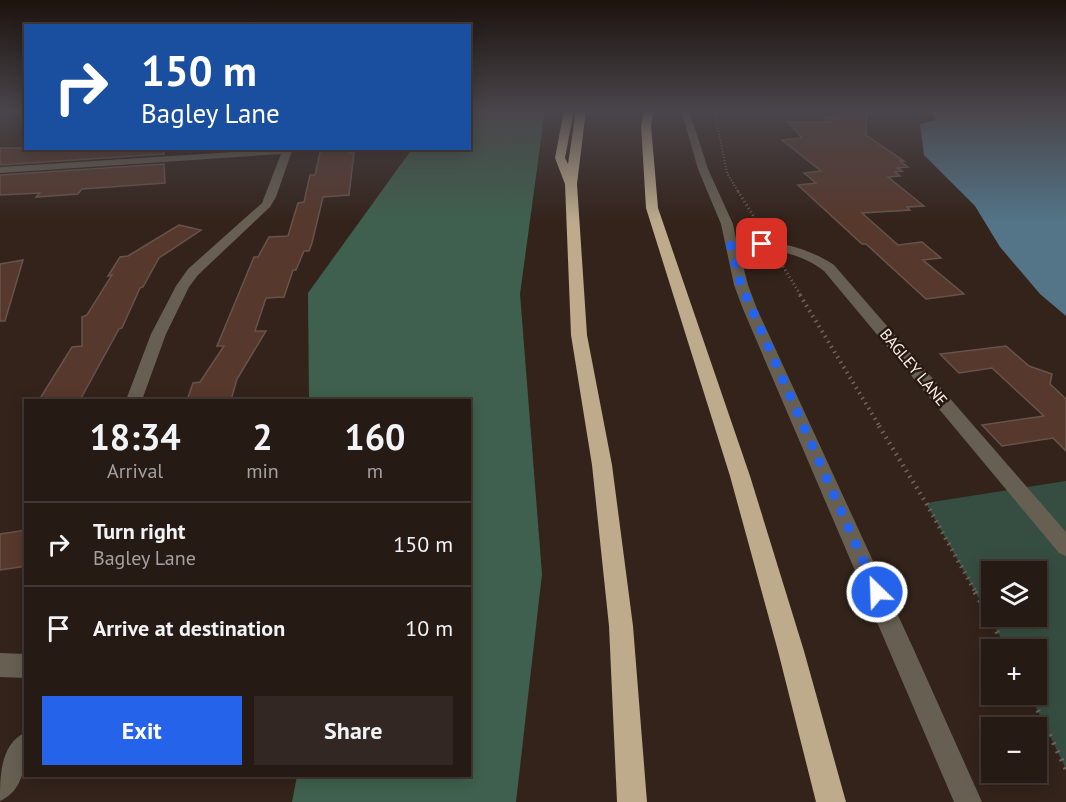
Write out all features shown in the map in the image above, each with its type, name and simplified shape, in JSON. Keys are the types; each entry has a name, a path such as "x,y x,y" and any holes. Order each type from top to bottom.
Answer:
{"highway":[{"path":"562,147 560,158 571,184"},
{"path":"576,147 571,184 579,335 602,465 621,626 632,802"},
{"path":"648,147 652,208 740,476 791,651 831,802"}],"street":[{"path":"696,147 703,169 727,224 741,285 750,309 968,802"},
{"path":"0,170 287,150 271,197 266,205 193,272 183,285 155,342 135,399"},
{"name":"BAGLEY LANE","path":"730,242 787,247 813,256 829,268 1066,547"},
{"path":"0,665 24,666"},
{"path":"0,786 24,748"}],"path":[{"path":"722,147 727,173 767,239"},
{"path":"779,260 926,503 1001,639"},
{"path":"1034,705 1066,769"}],"green space":[{"path":"540,147 520,294 542,574 516,802 292,802 297,777 471,777 471,399 309,399 308,293 411,150"},
{"path":"1066,481 1066,769 1047,730 1047,717 1041,717 1035,705 1047,705 1047,639 1001,639 995,627 1047,627 1047,561 981,561 981,602 926,503"}],"water":[{"path":"923,147 1066,147 1066,316 1040,294 1000,247 975,206 924,155"}],"building":[{"path":"791,147 884,147 904,161 900,161 908,167 897,168 902,171 895,172 900,176 888,177 924,206 907,207 910,210 862,213 898,245 922,242 941,258 923,260 964,294 926,299 866,244 862,244 798,185 816,183 804,173 821,171"},
{"path":"0,148 164,150 164,154 0,165"},
{"path":"321,150 351,150 350,153 354,153 349,195 323,197 309,251 304,251 296,270 293,270 284,297 266,298 255,331 266,331 237,379 231,399 187,399 193,383 200,382 224,346 217,346 254,257 258,257 269,237 288,236 298,203 304,202 310,175 315,175"},
{"path":"164,164 165,183 82,189 78,194 36,197 40,193 0,195 0,175"},
{"path":"179,225 201,230 159,258 143,287 140,288 122,328 119,329 81,399 40,399 72,347 82,346 82,317 87,315 112,275 108,276 120,257 128,256"},
{"path":"23,260 5,321 0,321 0,264"},
{"path":"1006,346 1029,366 1052,374 1050,384 1066,399 1066,451 1053,438 1002,446 982,425 1044,416 992,368 959,373 940,354"},
{"path":"24,530 24,566 0,570 0,534"}],"route":[{"path":"762,244 730,242 741,285 877,592"}]}
